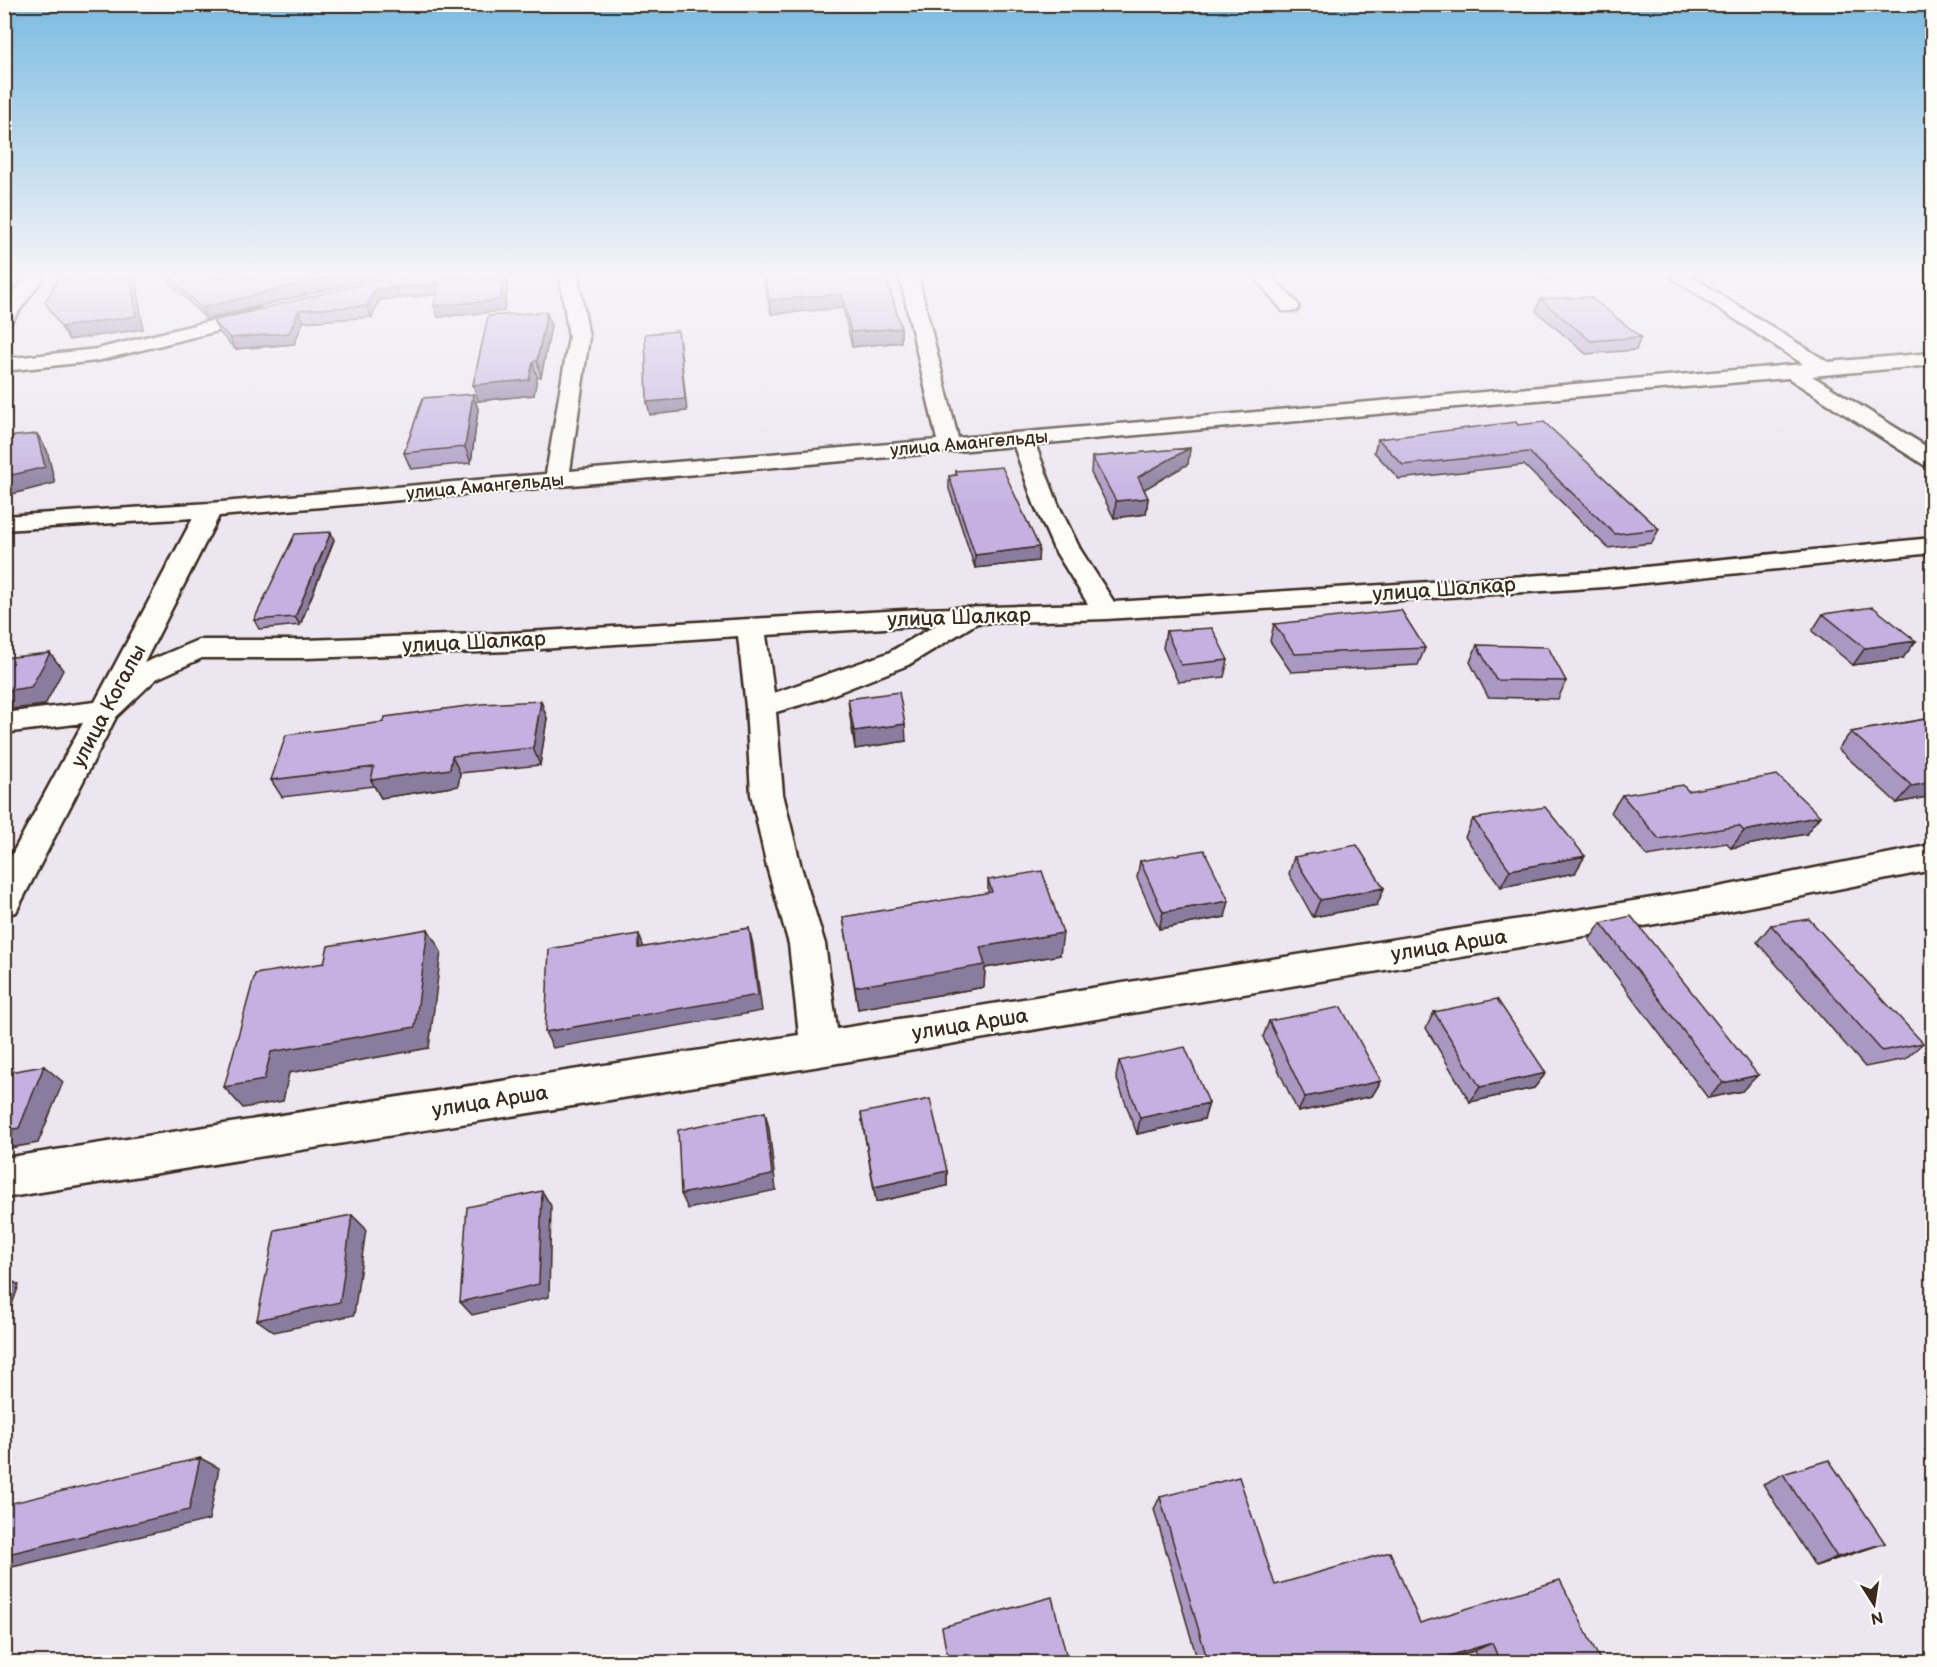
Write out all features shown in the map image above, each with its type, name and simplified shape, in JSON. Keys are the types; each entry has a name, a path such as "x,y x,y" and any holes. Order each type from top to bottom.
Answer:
{"street":[{"path":"4,365 98,355"},
{"path":"556,479 576,355"},
{"path":"928,355 949,445"},
{"path":"1802,355 1823,368"},
{"name":"улица Амангельды","path":"4,524 210,510 1932,359"},
{"path":"1791,371 1932,460"},
{"path":"1022,438 1046,504 1063,540 1106,611"},
{"name":"улица Когалы","path":"4,902 210,510"},
{"name":"улица Шалкар","path":"106,710 146,673 198,649 305,649 508,642 752,627 1106,611 1605,579 1932,546"},
{"path":"761,708 814,691 898,659 971,616"},
{"path":"752,627 767,794 784,867 807,944 820,1049"},
{"path":"4,723 106,710"},
{"name":"улица Арша","path":"4,1178 820,1049 1714,901 1932,858"}],"building":[{"path":"480,355 538,355 537,361 533,362 529,380 473,385"},
{"path":"646,355 680,355 685,399 647,402"},
{"path":"473,394 465,447 404,453 423,398"},
{"path":"1516,422 1518,425 1544,422 1659,529 1615,534 1529,452 1403,465 1378,439"},
{"path":"37,434 45,467 4,477 4,437"},
{"path":"1190,448 1138,477 1148,498 1116,501 1092,457"},
{"path":"1002,467 1039,547 975,555 949,476 957,475 956,471"},
{"path":"331,532 295,617 254,620 295,534"},
{"path":"1873,607 1916,641 1865,648 1823,614"},
{"path":"1401,610 1425,648 1295,654 1274,624"},
{"path":"1212,628 1228,660 1181,665 1166,631"},
{"path":"1477,645 1548,647 1566,681 1496,680"},
{"path":"50,653 31,687 4,691 4,658"},
{"path":"899,692 905,724 854,731 848,699"},
{"path":"541,701 533,748 452,756 450,769 371,780 374,767 271,780 286,735 384,722 385,717 482,704"},
{"path":"1932,718 1932,782 1912,786 1851,732"},
{"path":"1777,775 1820,816 1744,831 1739,826 1659,839 1622,795 1683,785 1688,791"},
{"path":"1545,807 1585,856 1510,870 1473,819"},
{"path":"1357,845 1384,888 1320,900 1294,857"},
{"path":"1204,850 1229,901 1163,912 1140,861"},
{"path":"1042,871 1063,933 980,947 985,965 855,987 843,917 992,892 988,880"},
{"path":"1631,916 1758,1075 1723,1083 1601,923"},
{"path":"1809,919 1923,1043 1882,1051 1771,925"},
{"path":"749,928 758,995 545,1032 549,949 639,934 639,948"},
{"path":"428,929 415,1027 271,1052 264,1080 224,1087 255,974 324,963 328,946"},
{"path":"1497,999 1546,1073 1480,1087 1434,1012"},
{"path":"1341,1007 1381,1081 1305,1097 1269,1021"},
{"path":"1185,1047 1209,1103 1140,1118 1119,1061"},
{"path":"44,1066 19,1128 4,1131 4,1073"},
{"path":"930,1099 947,1171 874,1187 861,1113"},
{"path":"765,1112 772,1175 681,1194 678,1130"},
{"path":"542,1191 539,1284 460,1302 467,1207"},
{"path":"352,1215 340,1302 257,1320 275,1230"},
{"path":"200,1458 189,1510 4,1555 4,1505"},
{"path":"1829,1460 1885,1543 1837,1557 1783,1474"},
{"path":"1239,1477 1275,1585 1390,1552 1420,1623 1560,1580 1601,1662 1500,1662 1492,1643 1429,1662 1208,1662 1160,1497"},
{"path":"1052,1597 1068,1662 948,1662 942,1627"}]}
